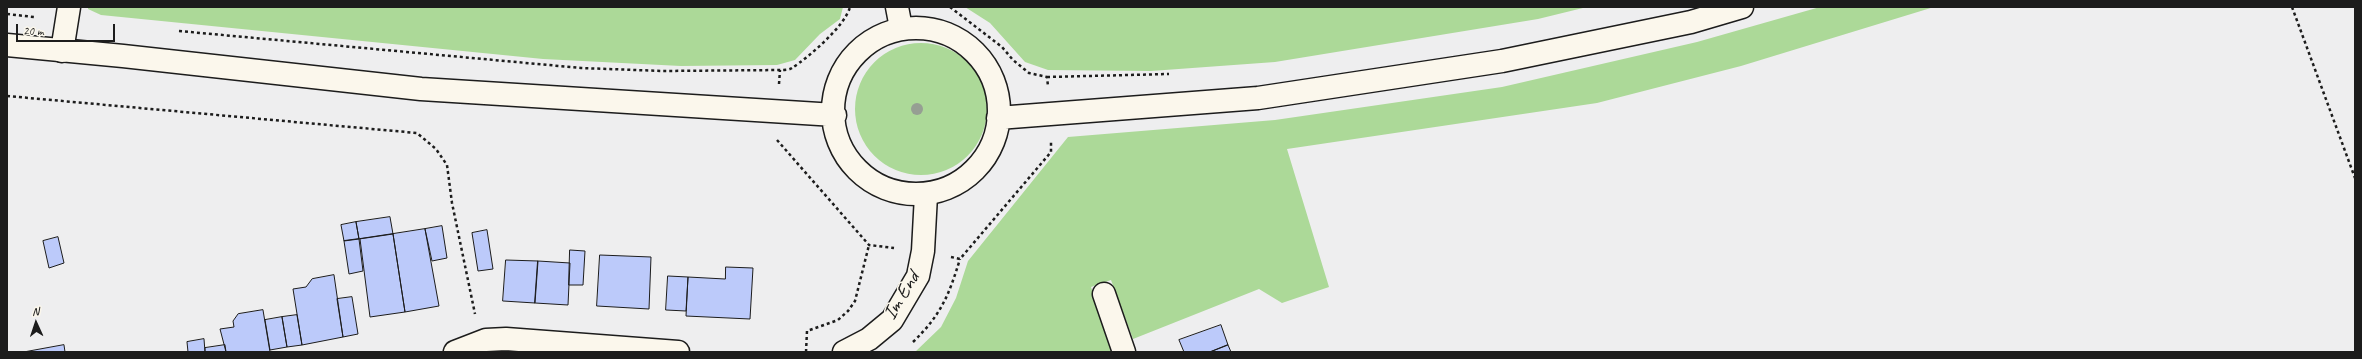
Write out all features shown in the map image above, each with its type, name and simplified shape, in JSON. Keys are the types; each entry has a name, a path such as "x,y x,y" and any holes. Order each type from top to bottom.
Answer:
{"street":[{"path":"897,7 901,28"},
{"path":"998,118 1258,98 1502,61 1691,22 1742,7"},
{"path":"62,51 68,14"},
{"path":"918,27 936,29 953,36 968,45 980,58 990,73 996,89 998,118 996,133 988,153 976,170 960,183 941,192 926,195 894,192 870,182 851,163 842,146 839,140 835,115 838,86 846,66 861,49 880,36 901,28 918,27"},
{"path":"7,45 421,89 778,110 835,115"},
{"name":"Im End","path":"844,352 869,340 892,320 918,276 923,251 926,195"},
{"path":"1104,294 1124,352"},
{"path":"455,352 490,346 506,339 678,352"}],"path":[{"path":"174,31 580,68 663,71 780,70 791,69 814,50 836,28 848,13 850,7"},
{"path":"950,7 1002,47 1013,60 1029,73 1047,77 1171,74"},
{"path":"2292,7 2355,178"},
{"path":"7,14 68,14"},
{"path":"780,70 776,139 869,245 923,251 960,259"},
{"path":"911,344 932,324 948,296 960,259 1051,152 1047,77"},
{"path":"7,96 417,133 436,149 447,165 452,203 478,325 490,346"},
{"path":"806,352 807,331 838,320 848,312 855,301 869,245"}],"green space":[{"path":"88,7 843,7 840,19 820,34 795,60 777,65 681,66 543,59 101,15 88,9"},
{"path":"965,7 1587,7 1538,19 1275,62 1151,71 1048,70 1025,62 990,23"},
{"path":"1820,7 1934,7 1741,66 1597,103 1287,149 1329,287 1282,303 1259,289 1133,339 1111,280 1091,287 1114,352 915,352 941,327 956,298 968,261 1068,137 1275,120 1502,87 1697,42"},
{"path":"921,43 946,48 958,54 972,67 982,84 987,109 982,134 976,146 963,160 946,170 921,175 896,170 884,164 870,151 860,134 855,109 860,84 866,72 879,58 896,48"}],"building":[{"path":"390,217 393,234 359,239 356,222"},
{"path":"356,222 359,239 344,241 341,225"},
{"path":"442,226 447,258 432,261 425,229"},
{"path":"425,229 439,306 405,312 393,234"},
{"path":"487,230 493,269 478,271 472,233"},
{"path":"393,234 405,312 370,317 360,239"},
{"path":"58,237 64,263 49,268 43,241"},
{"path":"359,239 363,271 349,274 344,241"},
{"path":"570,250 585,251 583,285 569,285"},
{"path":"600,255 651,257 649,309 597,306"},
{"path":"506,260 538,261 535,303 503,301"},
{"path":"538,261 570,263 568,305 535,303"},
{"path":"726,267 753,268 750,319 686,316 688,277 725,279"},
{"path":"334,275 343,337 302,345 293,289 306,287 312,279"},
{"path":"668,276 688,277 686,311 666,310"},
{"path":"352,297 358,334 343,337 337,299"},
{"path":"263,310 270,352 226,352 220,329 234,327 233,321 238,314"},
{"path":"297,315 302,345 287,347 282,317"},
{"path":"282,317 287,347 270,350 265,320"},
{"path":"1221,325 1228,345 1210,352 1184,352 1179,340"},
{"path":"204,339 205,352 188,352 187,342"},
{"path":"64,345 65,352 24,352"},
{"path":"225,345 226,352 205,352 205,348"},
{"path":"1228,345 1231,352 1210,352"}]}
